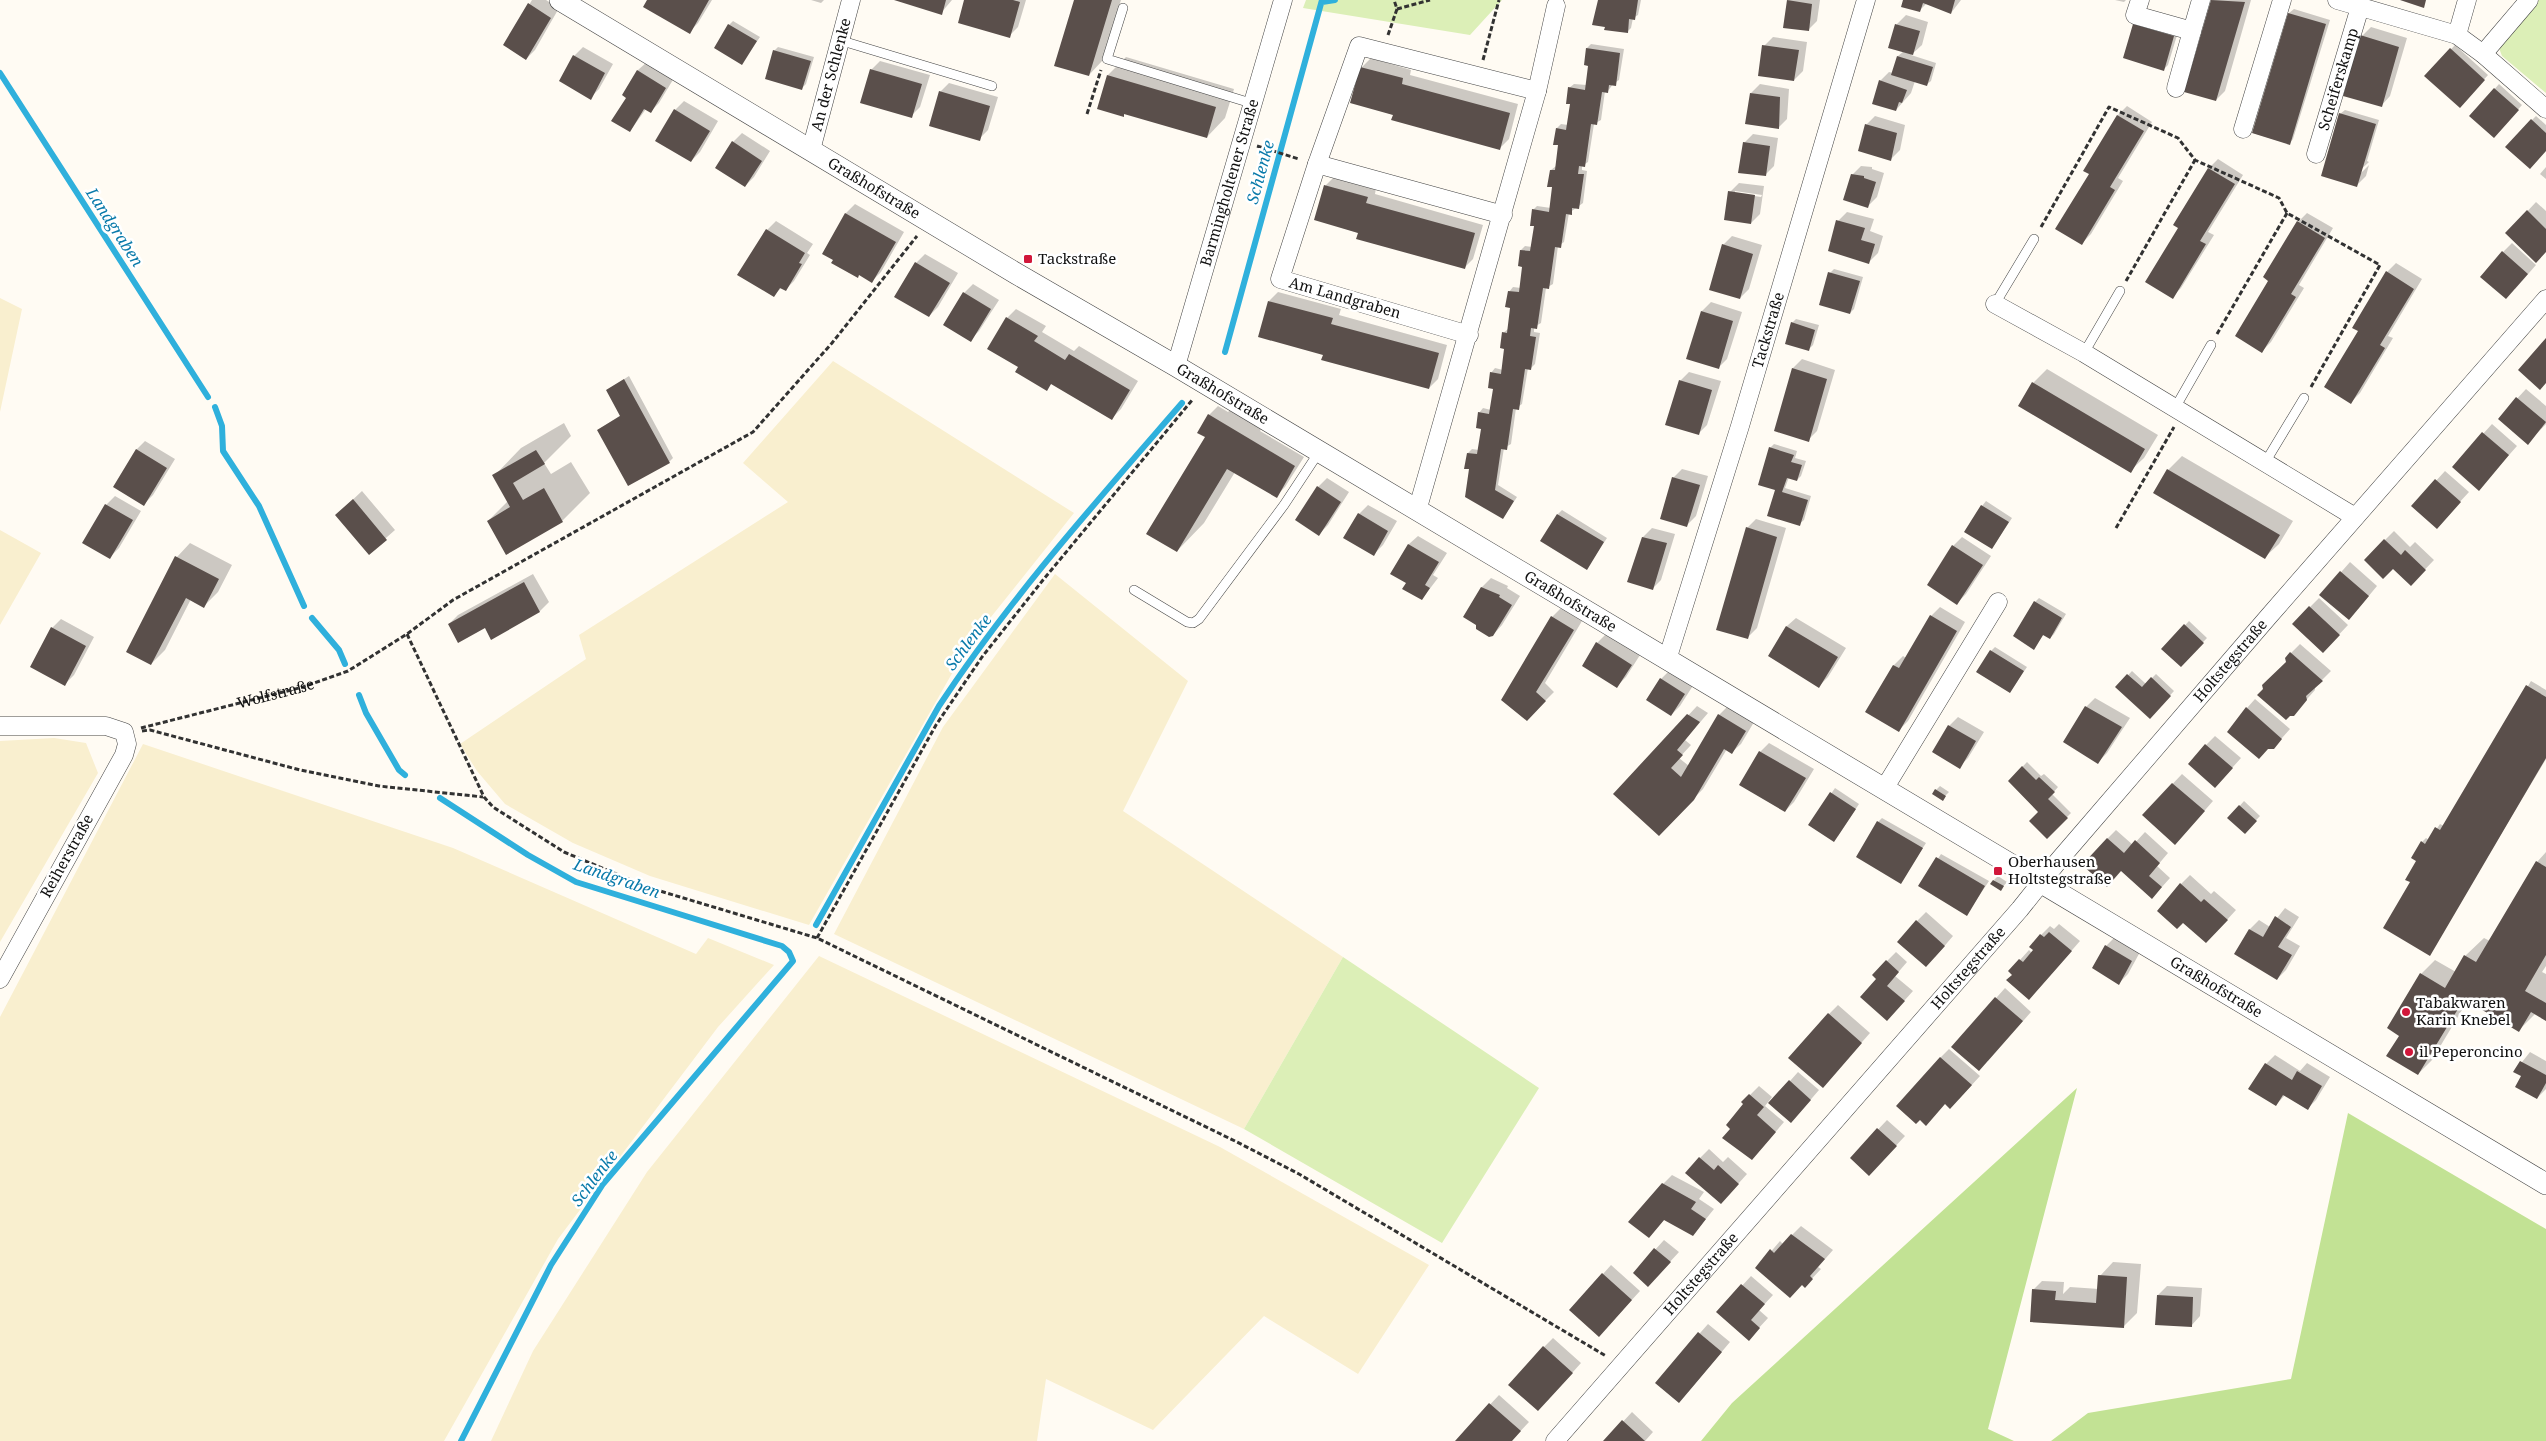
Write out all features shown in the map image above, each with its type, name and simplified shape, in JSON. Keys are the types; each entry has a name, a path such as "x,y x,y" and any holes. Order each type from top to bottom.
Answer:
{"street":[{"name":"Graßhofstraße","path":"560,0 2546,1184"},
{"name":"An der Schlenke","path":"811,150 851,0"},
{"name":"Barmingholtener Straße","path":"1176,366 1283,0"},
{"name":"Tackstraße","path":"1667,660 1740,426 1866,0"},
{"path":"2140,0 2136,15 2192,31"},
{"path":"2176,88 2201,0"},
{"path":"2243,129 2282,0"},
{"path":"2337,0 2457,35 2483,54 2546,109"},
{"path":"2457,35 2467,0"},
{"path":"2483,54 2530,0"},
{"path":"1417,511 1503,215 1537,91 1556,6"},
{"name":"Scheiferskamp","path":"2316,154 2360,7"},
{"name":"Am Landgraben","path":"1469,335 1280,279 1310,162 1359,46 1537,91"},
{"path":"1310,162 1503,215"},
{"name":"Holtstegstraße","path":"1556,1441 2042,882 2355,517 2546,299"},
{"path":"1995,304 2084,353 2266,461 2355,517"},
{"path":"1884,789 1998,602"},
{"path":"0,726 106,726 124,732"},
{"name":"Reiherstraße","path":"0,979 124,755 127,744 124,732"}],"lane":[{"path":"1124,8 1108,59 1254,104"},
{"path":"839,40 992,86"},
{"path":"1995,304 2034,239"},
{"path":"2084,353 2120,291"},
{"path":"2179,410 2211,345"},
{"path":"2266,461 2304,398"},
{"path":"1134,590 1188,622 1194,623 1199,619 1278,513 1319,452"}],"path":[{"path":"1381,51 1397,9 1394,0"},
{"path":"1397,9 1430,0"},
{"path":"1479,76 1499,0"},
{"path":"1088,114 1098,74 1108,59"},
{"path":"2034,239 2108,107 2178,138 2195,160 2279,198 2287,213 2380,265 2304,398"},
{"path":"1271,150 1310,162"},
{"path":"2120,291 2195,160"},
{"path":"2211,345 2287,213"},
{"name":"Wolfstraße","path":"124,732 303,687 348,671 407,634 453,600 753,432 831,344 928,221"},
{"path":"817,938 936,725 982,657 1043,580 1205,385"},
{"path":"2116,528 2179,410"},
{"path":"407,634 484,797 493,807 564,852 650,888 817,938 1299,1174 1621,1365"},
{"path":"124,732 150,730 300,770 379,786 484,797"}],"shaded area":[{"path":"0,298 22,309 0,412"},
{"path":"833,361 1074,513 967,647 809,925 650,876 573,843 505,804 477,771 460,744 586,659 579,635 788,502 743,463"},
{"path":"0,530 41,553 0,625"},
{"path":"1055,574 1188,681 1123,811 1343,957 1244,1129 834,934 943,727"},
{"path":"54,738 86,743 98,773 0,942 0,741"},
{"path":"143,744 453,848 696,954 708,938 774,965 718,1027 558,1239 444,1441 0,1441 0,1017"},
{"path":"819,956 1220,1147 1429,1265 1358,1374 1264,1316 1153,1430 1046,1379 1037,1441 491,1441 533,1351 647,1172"}],"green space":[{"path":"1306,0 1502,0 1470,35 1303,8"},
{"path":"2539,0 2546,0 2546,93 2502,56 2499,48"},
{"path":"1343,957 1539,1088 1442,1243 1244,1129"},
{"path":"2077,1088 1988,1429 2014,1441 1701,1441 1732,1403"},
{"path":"2348,1113 2546,1229 2546,1441 2051,1441 2088,1413 2291,1379"}],"building":[{"path":"647,0 709,0 690,34 643,7"},
{"path":"894,0 946,0 942,15"},
{"path":"964,0 1013,0 1020,2 1010,38 958,23"},
{"path":"1074,0 1112,0 1089,76 1054,66"},
{"path":"1598,0 1638,0 1635,20 1629,19 1628,33 1604,30 1605,27 1592,25"},
{"path":"1787,0 1812,4 1809,31 1783,28"},
{"path":"1903,0 1955,0 1951,14 1923,3 1920,12 1901,7"},
{"path":"2211,0 2245,2 2216,101 2184,92"},
{"path":"2400,0 2426,0 2424,8"},
{"path":"528,3 551,18 526,60 503,45"},
{"path":"2288,13 2326,24 2290,145 2252,133"},
{"path":"728,24 757,41 742,65 714,48"},
{"path":"1895,24 1920,31 1913,55 1888,48"},
{"path":"2133,24 2174,36 2164,71 2123,58"},
{"path":"2360,35 2399,47 2382,107 2343,96"},
{"path":"1762,45 1799,50 1794,81 1758,76"},
{"path":"1586,48 1620,53 1616,86 1609,85 1608,93 1602,92 1597,125 1591,124 1585,167 1579,166 1578,174 1584,174 1579,209 1572,208 1572,215 1566,214 1561,248 1555,247 1549,289 1543,288 1537,329 1531,328 1530,336 1536,337 1531,370 1525,369 1519,410 1513,409 1507,450 1501,449 1495,490 1514,501 1503,519 1465,497 1469,469 1464,469 1467,453 1477,454 1481,429 1476,428 1478,412 1489,414 1493,389 1488,388 1490,372 1501,374 1504,349 1500,348 1502,332 1507,333 1510,308 1505,307 1508,291 1519,292 1522,267 1518,266 1520,250 1530,251 1534,226 1530,226 1532,209 1549,212 1552,187 1547,187 1550,170 1555,170 1558,145 1553,145 1556,128 1566,130 1570,104 1566,104 1568,87 1585,90 1588,66 1584,65"},
{"path":"2450,48 2485,80 2460,108 2424,76"},
{"path":"773,50 811,61 802,90 765,79"},
{"path":"573,55 605,73 591,100 559,81"},
{"path":"1897,56 1933,67 1927,86 1891,75"},
{"path":"1360,67 1403,78 1402,84 1510,113 1500,150 1391,120 1393,115 1350,103"},
{"path":"870,69 922,84 912,118 860,103"},
{"path":"637,70 666,88 651,113 644,109 630,132 611,121 626,98 622,95"},
{"path":"1107,75 1216,107 1207,138 1124,114 1124,117 1097,109"},
{"path":"1879,80 1907,90 1902,103 1899,102 1896,111 1872,104"},
{"path":"2494,88 2519,110 2494,138 2469,116"},
{"path":"939,91 990,106 980,141 929,126"},
{"path":"1750,93 1780,97 1779,129 1745,124"},
{"path":"674,109 710,131 691,162 655,141"},
{"path":"2339,113 2376,124 2357,187 2321,176"},
{"path":"2117,115 2144,131 2110,187 2115,190 2082,245 2055,229 2089,174 2083,171"},
{"path":"2531,119 2546,133 2546,151 2530,169 2505,147"},
{"path":"1865,124 1897,133 1891,161 1858,151"},
{"path":"732,141 762,161 745,187 715,168"},
{"path":"1743,142 1770,146 1766,176 1738,173"},
{"path":"2208,168 2235,184 2200,241 2206,244 2173,299 2145,282 2178,228 2173,225"},
{"path":"1851,174 1864,176 1864,178 1876,182 1868,208 1843,200"},
{"path":"1324,185 1368,197 1366,203 1475,233 1465,269 1356,239 1358,233 1314,220"},
{"path":"1728,191 1755,195 1751,224 1724,220"},
{"path":"2527,210 2546,229 2546,252 2536,263 2505,233"},
{"path":"845,213 896,242 872,283 859,275 858,278 831,263 833,260 822,254"},
{"path":"1836,220 1865,228 1861,240 1875,244 1869,264 1828,251"},
{"path":"2297,221 2325,238 2291,294 2296,297 2262,353 2235,336 2268,281 2263,277"},
{"path":"766,229 805,253 799,263 802,264 786,291 780,288 774,297 737,275"},
{"path":"1722,244 1753,254 1740,299 1709,290"},
{"path":"2502,251 2528,274 2506,299 2480,277"},
{"path":"915,262 950,283 929,317 894,297"},
{"path":"2386,271 2414,289 2380,345 2385,348 2351,404 2324,387 2358,331 2352,328"},
{"path":"1828,272 1860,281 1850,314 1819,305"},
{"path":"963,292 991,309 971,342 943,325"},
{"path":"1268,301 1333,318 1331,324 1439,353 1429,389 1321,360 1323,355 1258,337"},
{"path":"1701,311 1733,321 1719,369 1686,359"},
{"path":"1006,317 1038,336 1034,341 1065,360 1069,354 1130,390 1112,420 1051,384 1047,391 1015,372 1018,367 987,349"},
{"path":"1791,322 1815,330 1809,351 1785,344"},
{"path":"2546,338 2546,383 2540,390 2518,370"},
{"path":"1792,368 1827,379 1809,442 1774,431"},
{"path":"624,379 670,463 628,486 597,430 620,416 606,390"},
{"path":"1679,380 1712,390 1699,435 1665,425"},
{"path":"2032,382 2145,449 2131,473 2018,406"},
{"path":"2516,397 2546,422 2528,445 2498,419"},
{"path":"1208,414 1295,466 1277,498 1227,469 1177,552 1146,534 1205,437 1197,433"},
{"path":"2482,432 2509,455 2479,491 2452,467"},
{"path":"1769,447 1794,455 1791,462 1802,465 1797,481 1787,478 1782,492 1808,500 1800,526 1767,516 1775,490 1758,485"},
{"path":"136,449 167,468 144,506 113,487"},
{"path":"536,450 545,464 513,483 523,500 544,488 563,522 506,555 487,521 510,507 492,475"},
{"path":"2167,469 2280,535 2265,559 2153,493"},
{"path":"1672,477 1700,485 1687,527 1660,519"},
{"path":"2435,479 2461,502 2437,529 2411,506"},
{"path":"1317,486 1341,502 1319,536 1295,520"},
{"path":"353,499 387,540 369,555 335,515"},
{"path":"105,504 133,520 110,559 82,543"},
{"path":"1981,505 2009,522 1992,549 1964,532"},
{"path":"1358,513 1388,531 1374,556 1343,538"},
{"path":"1557,514 1604,542 1587,570 1540,541"},
{"path":"1746,527 1777,537 1748,639 1716,630"},
{"path":"1642,537 1667,543 1653,590 1627,582"},
{"path":"2384,539 2401,555 2405,550 2426,570 2411,586 2393,569 2383,579 2364,560"},
{"path":"1408,544 1439,562 1425,585 1430,588 1422,600 1402,589 1406,583 1390,574"},
{"path":"1952,545 1983,565 1957,605 1927,585"},
{"path":"175,556 219,579 204,608 186,598 151,665 126,652"},
{"path":"2340,571 2369,596 2349,620 2319,595"},
{"path":"524,582 540,612 491,640 485,628 458,643 448,624"},
{"path":"1481,587 1500,595 1499,597 1512,605 1493,636 1489,637 1476,629 1476,625 1463,617"},
{"path":"2034,601 2062,618 2050,639 2043,635 2034,650 2013,636"},
{"path":"2309,606 2340,635 2323,653 2292,624"},
{"path":"1930,615 1957,631 1899,732 1865,712 1893,665 1899,668"},
{"path":"1551,616 1574,630 1536,692 1546,701 1527,721 1501,700"},
{"path":"2184,624 2204,643 2181,667 2161,649"},
{"path":"1786,626 1838,657 1819,688 1768,656"},
{"path":"51,627 86,646 65,686 30,667"},
{"path":"1596,642 1632,665 1617,688 1582,666"},
{"path":"1990,650 2024,671 2010,693 1976,672"},
{"path":"2290,652 2323,681 2306,696 2307,700 2294,716 2290,716 2286,720 2257,695 2263,689 2262,685 2286,662 2285,658"},
{"path":"2127,674 2142,687 2151,677 2171,696 2150,719 2115,687"},
{"path":"1660,678 1685,694 1671,716 1646,700"},
{"path":"2526,685 2546,697 2546,758 2430,956 2383,928 2410,882 2405,880 2416,861 2411,858 2421,841 2425,844 2435,827 2440,830"},
{"path":"2085,706 2122,727 2098,764 2063,742"},
{"path":"2246,707 2282,739 2274,749 2268,749 2259,759 2227,732"},
{"path":"1687,714 1700,722 1677,750 1683,755 1671,768 1681,777 1718,714 1746,731 1732,754 1724,749 1694,800 1659,836 1613,794"},
{"path":"1948,725 1976,741 1960,769 1932,752"},
{"path":"2205,744 2233,768 2215,788 2188,764"},
{"path":"1759,751 1806,778 1785,812 1739,785"},
{"path":"2022,766 2036,780 2039,777 2055,792 2048,799 2068,818 2047,839 2029,821 2038,812 2008,781"},
{"path":"2172,783 2205,811 2175,845 2142,815"},
{"path":"1935,789 1946,796 1943,801 1932,794"},
{"path":"1830,792 1856,809 1834,842 1808,825"},
{"path":"2239,805 2257,821 2245,834 2227,818"},
{"path":"1877,821 1923,848 1901,884 1856,857"},
{"path":"2107,838 2124,853 2135,840 2160,863 2149,876 2162,887 2152,899 2121,871 2107,887 2082,865"},
{"path":"1936,857 1985,886 1967,916 1918,886"},
{"path":"2536,861 2546,867 2546,955 2525,991 2546,1003 2546,1021 2531,1012 2519,1032 2464,999 2418,1075 2386,1056 2399,1036 2387,1028 2420,973 2445,988 2464,955 2476,962"},
{"path":"1993,880 2004,886 2001,891 1990,884"},
{"path":"2180,883 2201,902 2204,899 2228,920 2206,943 2183,923 2177,929 2157,911"},
{"path":"2275,916 2291,927 2278,947 2292,955 2277,980 2234,954 2249,929 2263,937"},
{"path":"1916,920 1945,946 1926,967 1897,942"},
{"path":"2049,932 2072,951 2029,1000 2006,980 2012,975 2008,971 2019,959 2023,962 2033,950 2029,947 2040,934 2044,937"},
{"path":"2105,945 2132,961 2119,985 2092,968"},
{"path":"1886,960 1899,972 1887,986 1905,1001 1887,1021 1860,997 1876,979 1872,975"},
{"path":"1995,997 2023,1021 1979,1071 1951,1047"},
{"path":"1828,1013 1862,1043 1823,1088 1788,1058"},
{"path":"1940,1057 1972,1085 1950,1109 1945,1104 1926,1126 1920,1120 1916,1124 1896,1106"},
{"path":"2520,1061 2546,1075 2546,1083 2537,1099 2515,1087 2521,1076 2513,1072"},
{"path":"2265,1063 2292,1080 2297,1071 2322,1086 2308,1110 2283,1095 2276,1106 2248,1089"},
{"path":"1789,1080 1811,1100 1791,1123 1768,1103"},
{"path":"1749,1094 1764,1107 1757,1115 1776,1132 1752,1160 1722,1138 1730,1129 1726,1125 1743,1104 1741,1102"},
{"path":"1877,1128 1897,1146 1869,1176 1850,1158"},
{"path":"1699,1157 1714,1170 1718,1165 1739,1184 1721,1204 1685,1173"},
{"path":"1662,1183 1696,1202 1691,1209 1706,1219 1693,1236 1664,1220 1649,1238 1628,1222"},
{"path":"1791,1234 1825,1259 1810,1276 1813,1279 1805,1288 1802,1285 1790,1298 1755,1268 1770,1249 1774,1253"},
{"path":"1654,1248 1671,1262 1648,1287 1633,1273"},
{"path":"1602,1273 1632,1300 1599,1337 1569,1310"},
{"path":"2098,1275 2127,1277 2124,1328 2030,1322 2032,1289 2056,1291 2055,1300 2096,1303"},
{"path":"1741,1284 1765,1304 1751,1320 1760,1328 1749,1341 1716,1312"},
{"path":"2157,1295 2193,1297 2192,1327 2155,1325"},
{"path":"1698,1332 1722,1352 1679,1403 1655,1383"},
{"path":"1543,1346 1573,1373 1538,1411 1508,1385"},
{"path":"1489,1403 1521,1431 1512,1441 1455,1441"},
{"path":"1622,1420 1645,1441 1603,1441"}],"waterway":[{"name":"Schlenke","path":"1225,352 1322,0"},
{"path":"1322,2 1335,0"},
{"name":"Landgraben","path":"0,73 208,397"},
{"name":"Schlenke","path":"816,925 939,706 966,666 1055,551 1182,403"},
{"name":"Landgraben","path":"215,407 222,426 223,451 259,506 304,606"},
{"name":"Landgraben","path":"312,618 339,650 345,664"},
{"name":"Landgraben","path":"359,695 366,713 399,770 405,775"},
{"name":"Schlenke","path":"440,798 528,855 576,882 782,946 789,952 793,961 603,1184 551,1265 461,1441"}],"place":[{"name":"Tackstraße","path":"1028,259"},
{"name":"Oberhausen Holtstegstraße","path":"1998,871"},
{"name":"Tabakwaren Karin Knebel","path":"2406,1012"},
{"name":"il Peperoncino","path":"2409,1052"}]}
